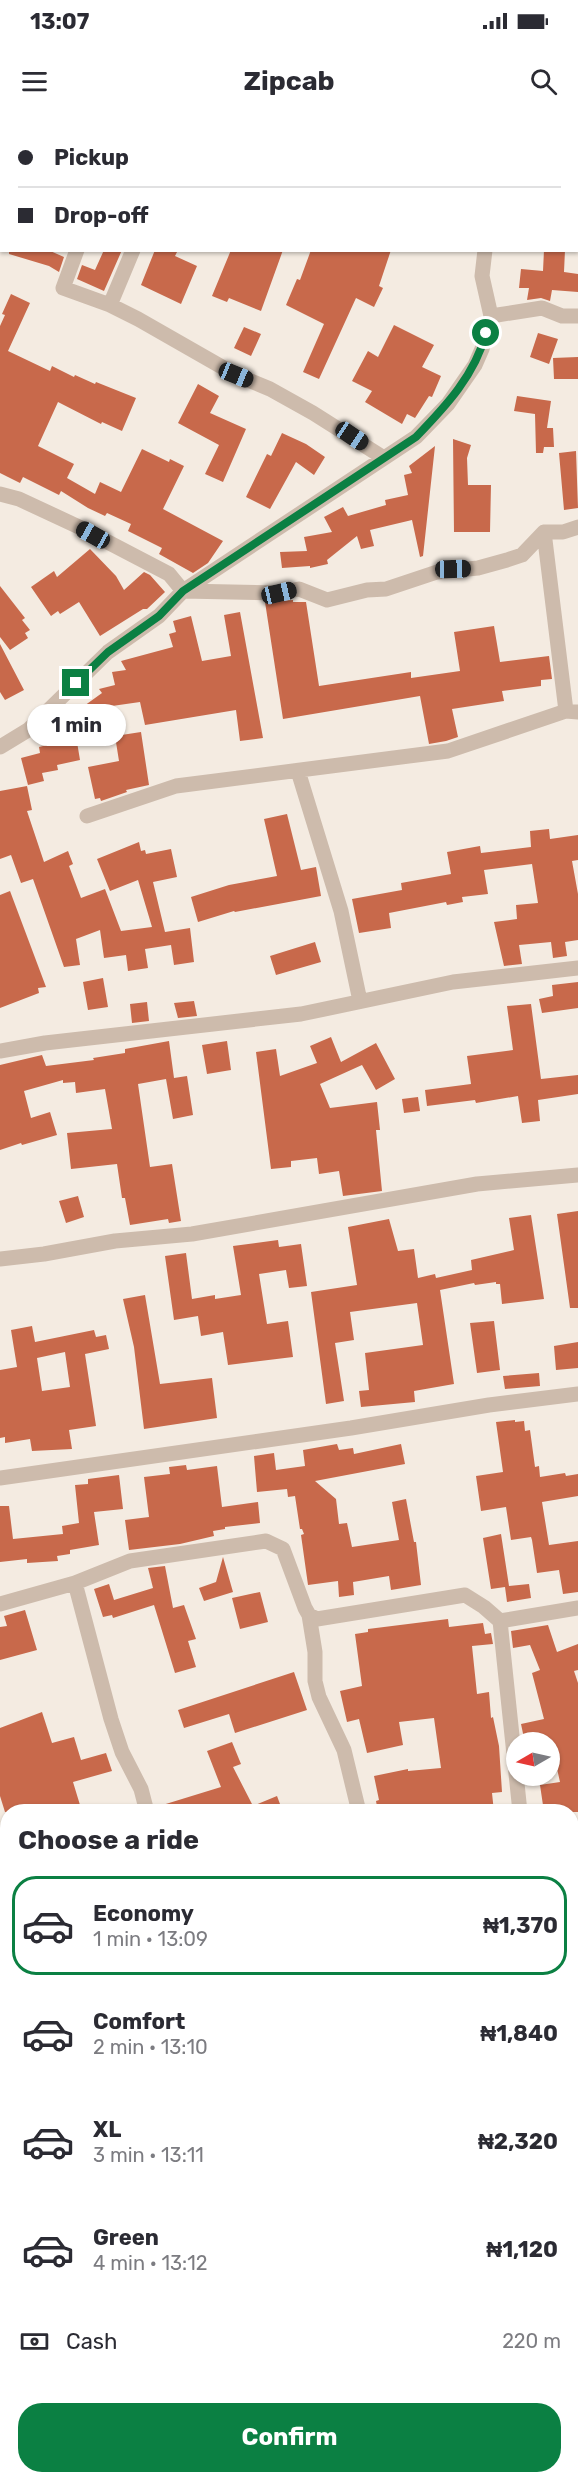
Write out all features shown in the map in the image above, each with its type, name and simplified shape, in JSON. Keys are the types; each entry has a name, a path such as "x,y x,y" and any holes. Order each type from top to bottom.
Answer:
{"street":[{"path":"76,252 63,288 110,305 236,375 270,389 384,458"},
{"path":"110,305 132,252"},
{"path":"0,747 28,730 108,652 159,616 183,591 416,437 448,404 475,365 491,316 482,276 485,252"},
{"path":"491,316 542,308 562,316 578,316"},
{"path":"0,494 18,499 79,527 169,574 183,591 279,593 299,589 327,600 367,590 386,590 437,572 478,568 507,560 522,555 544,532 563,532 578,527"},
{"path":"87,816 176,786 448,751 572,711 544,532"},
{"path":"297,771 351,947 360,1002"},
{"path":"0,1051 45,1043 301,1014 453,982 578,968"},
{"path":"0,1258 44,1254 115,1241 192,1234 477,1184 578,1175"},
{"path":"0,1478 351,1428 489,1405 578,1394"},
{"path":"0,1604 75,1583 130,1561 266,1541 283,1549 309,1615 315,1652 315,1681 319,1697 344,1750 357,1804"},
{"path":"75,1583 111,1719 122,1752 141,1789 145,1804"},
{"path":"309,1615 317,1619 465,1595 500,1621 519,1804"},
{"path":"500,1621 578,1608"}],"building":[{"path":"9,252 53,252 64,257 59,272 49,266 9,254"},
{"path":"103,252 121,252 104,291 77,279 82,265 95,270"},
{"path":"154,252 177,252 175,256 197,266 181,304 141,285"},
{"path":"230,252 282,252 261,311 229,298 227,302 212,296"},
{"path":"310,252 390,252 379,286 383,288 374,307 356,298 319,379 303,372 324,324 286,305 297,279 300,280"},
{"path":"544,252 565,252 564,272 578,274 578,292 552,290 550,301 541,298 527,300 529,288 519,288 521,269 543,271"},
{"path":"11,294 30,303 8,351 50,371 52,366 74,377 75,375 95,384 96,382 136,398 122,431 102,422 101,424 58,402 38,446 74,464 67,478 95,494 100,482 121,492 142,449 169,462 170,459 184,466 163,509 223,541 208,563 193,573 159,554 162,548 128,531 131,524 107,513 105,516 88,508 61,491 59,495 23,477 20,483 0,473 0,326 5,315 2,314"},
{"path":"394,325 434,345 422,367 441,376 432,397 429,396 415,418 407,414 402,424 365,402 372,391 352,381 368,351 378,357"},
{"path":"244,327 261,334 251,356 234,348"},
{"path":"538,333 558,339 549,364 530,357"},
{"path":"578,357 578,379 554,379 553,358"},
{"path":"198,384 219,396 210,413 246,429 223,482 205,474 219,445 178,423"},
{"path":"517,396 551,401 547,428 553,428 554,447 544,447 543,453 536,453 535,414 514,411"},
{"path":"282,433 306,444 325,457 314,475 296,462 270,509 246,497 267,454 271,456"},
{"path":"453,439 471,445 467,458 468,485 491,485 490,532 454,532"},
{"path":"435,446 423,556 420,557 412,520 370,530 374,546 361,549 357,536 327,560 328,564 310,568 310,566 282,568 280,552 307,551 304,537 332,532 324,517 343,507 348,516 386,505 385,500 408,495 404,475 412,473 409,466"},
{"path":"576,451 578,508 564,510 559,453"},
{"path":"90,549 116,576 124,590 144,572 150,575 165,592 147,609 143,609 100,636 79,602 60,614 58,611 51,616 31,587 54,571 57,577"},
{"path":"0,586 25,618 22,620 30,630 25,633 28,638 10,650 0,637"},
{"path":"293,600 293,602 306,602 319,686 411,672 411,678 460,671 454,632 494,626 500,662 549,656 552,679 541,680 541,686 502,691 504,701 452,709 458,737 429,744 420,696 283,719 265,602"},
{"path":"240,612 263,738 240,741 236,710 145,725 140,702 77,711 102,693 99,689 115,685 112,672 126,670 121,661 173,647 169,634 176,632 173,621 191,616 202,661 231,656 224,615"},
{"path":"0,644 24,690 5,700 0,692"},
{"path":"75,730 80,760 57,765 58,770 42,773 44,781 28,785 21,758 40,753 39,747 55,743 53,734"},
{"path":"141,732 149,785 126,790 127,792 101,801 100,798 95,799 88,767 119,761 115,736"},
{"path":"27,786 32,810 27,811 44,862 68,851 73,864 69,866 81,898 105,889 121,931 152,927 138,880 110,891 97,859 139,842 141,851 145,850 146,854 171,849 177,877 153,882 165,932 190,928 194,962 174,965 171,945 145,949 148,968 128,971 126,955 104,958 100,930 76,939 80,965 64,967 33,879 21,883 11,855 0,859 0,791"},
{"path":"287,814 301,870 316,867 321,896 234,911 198,922 191,897 229,885 277,876 264,819"},
{"path":"549,829 550,839 578,835 578,860 572,861 578,894 578,940 565,942 567,956 553,958 551,942 519,945 522,964 504,966 494,922 517,919 516,905 538,903 532,864 484,870 488,894 462,897 463,902 447,905 446,902 389,913 391,928 359,933 352,899 402,890 401,883 451,874 447,852 480,846 481,853 531,847 530,831"},
{"path":"10,891 46,987 38,988 39,993 0,1008 0,895"},
{"path":"315,942 321,962 276,975 270,956"},
{"path":"103,978 108,1007 88,1010 83,982"},
{"path":"578,982 578,1008 542,1013 539,999 553,996 552,985"},
{"path":"194,1001 197,1016 178,1018 174,1003"},
{"path":"147,1002 149,1021 132,1023 130,1004"},
{"path":"531,1004 541,1079 578,1075 578,1094 538,1100 540,1121 522,1123 518,1096 476,1103 475,1100 427,1106 425,1090 471,1084 467,1056 513,1050 507,1006"},
{"path":"331,1037 341,1062 376,1043 395,1079 376,1090 362,1065 320,1084 330,1108 377,1102 380,1130 376,1130 382,1191 343,1196 339,1171 319,1174 317,1158 291,1161 291,1167 271,1169 256,1052 276,1049 280,1076 317,1063 310,1046"},
{"path":"169,1041 174,1078 187,1076 193,1115 173,1119 166,1079 138,1084 150,1167 172,1164 181,1221 169,1223 168,1219 130,1225 125,1198 122,1198 117,1164 71,1169 67,1133 112,1129 105,1089 76,1093 75,1082 63,1083 63,1080 24,1091 31,1118 50,1112 57,1135 0,1150 0,1065 42,1055 46,1066 94,1060 93,1058 125,1053 125,1049"},
{"path":"227,1041 231,1070 207,1074 202,1045"},
{"path":"418,1097 420,1111 404,1113 402,1099"},
{"path":"78,1196 84,1217 66,1223 59,1201"},
{"path":"578,1211 578,1308 570,1308 557,1214"},
{"path":"531,1215 544,1299 502,1304 500,1284 496,1282 475,1285 474,1283 440,1290 454,1384 414,1391 415,1402 361,1407 359,1391 369,1390 365,1353 423,1345 417,1303 350,1312 354,1340 335,1343 344,1401 326,1404 311,1292 357,1285 348,1227 389,1219 398,1251 414,1249 418,1278 435,1274 436,1278 472,1270 471,1260 514,1250 509,1218"},
{"path":"278,1240 279,1247 301,1244 307,1286 289,1288 286,1270 259,1274 267,1324 288,1321 293,1357 228,1365 223,1332 201,1336 198,1316 174,1320 165,1256 186,1253 192,1299 215,1295 215,1299 241,1295 233,1246"},
{"path":"145,1295 160,1384 212,1378 217,1418 144,1429 134,1347 123,1299"},
{"path":"494,1321 500,1370 477,1373 470,1323"},
{"path":"32,1326 35,1342 94,1330 96,1337 106,1335 109,1349 85,1354 96,1426 69,1430 72,1449 32,1451 30,1439 5,1443 5,1437 0,1438 0,1370 17,1367 11,1330","holes":["65,1352 70,1387 42,1391 37,1358"]},
{"path":"578,1342 578,1368 556,1370 554,1346"},
{"path":"539,1373 540,1386 505,1389 503,1376"},
{"path":"515,1420 515,1422 524,1421 525,1431 530,1430 535,1467 539,1466 540,1477 565,1473 566,1476 578,1474 578,1496 542,1502 549,1545 578,1541 578,1592 563,1594 559,1570 537,1573 531,1537 511,1540 506,1507 481,1511 476,1476 503,1472 496,1422"},
{"path":"337,1444 339,1450 353,1448 354,1454 401,1444 405,1464 315,1481 336,1499 339,1524 347,1523 352,1547 399,1540 392,1502 406,1499 414,1542 416,1542 421,1585 391,1590 389,1576 353,1582 354,1595 339,1597 338,1581 308,1585 301,1535 304,1534 300,1529 295,1496 288,1497 287,1489 257,1492 254,1456 274,1453 276,1470 305,1466 303,1450"},
{"path":"186,1465 187,1470 217,1466 222,1507 258,1502 260,1523 225,1527 225,1529 213,1531 214,1536 180,1544 129,1550 125,1520 149,1517 144,1477 170,1474 169,1467"},
{"path":"119,1475 123,1509 94,1512 99,1545 70,1550 70,1554 57,1556 58,1561 27,1563 27,1559 0,1562 0,1506 9,1506 13,1539 63,1534 62,1526 79,1523 75,1485 88,1484 88,1479"},
{"path":"501,1534 509,1586 529,1584 531,1598 507,1602 505,1587 491,1589 483,1538"},
{"path":"223,1557 233,1592 204,1601 199,1588 216,1582"},
{"path":"165,1566 173,1608 184,1605 196,1639 188,1641 196,1667 175,1673 154,1605 113,1618 112,1615 103,1617 94,1589 109,1584 114,1600 153,1588 148,1568"},
{"path":"260,1592 268,1622 240,1629 232,1598"},
{"path":"25,1610 37,1650 0,1660 0,1627 7,1626 4,1616"},
{"path":"448,1619 449,1627 483,1623 485,1634 491,1633 493,1644 472,1646 477,1694 489,1692 491,1718 493,1717 499,1746 502,1792 492,1793 493,1804 377,1804 376,1801 379,1800 374,1776 408,1769 408,1771 441,1768 434,1718 399,1722 403,1745 367,1753 359,1719 347,1722 340,1691 362,1686 355,1634 368,1632 368,1629"},
{"path":"548,1625 557,1652 578,1644 578,1670 574,1671 578,1683 578,1804 543,1804 540,1786 560,1786 560,1732 523,1732 521,1724 544,1719 532,1673 540,1670 530,1645 513,1648 511,1631"},
{"path":"294,1672 307,1710 235,1733 229,1714 184,1728 178,1710"},
{"path":"42,1712 52,1743 74,1737 81,1760 106,1753 112,1771 73,1782 80,1804 2,1804 0,1796 0,1728"},
{"path":"232,1742 241,1764 233,1767 252,1804 166,1804 221,1787 207,1751"},
{"path":"277,1796 280,1804 258,1804"}],"route":[{"path":"76,683 108,652 159,616 167,605 183,591 416,437 448,404 475,365 486,333"}]}
